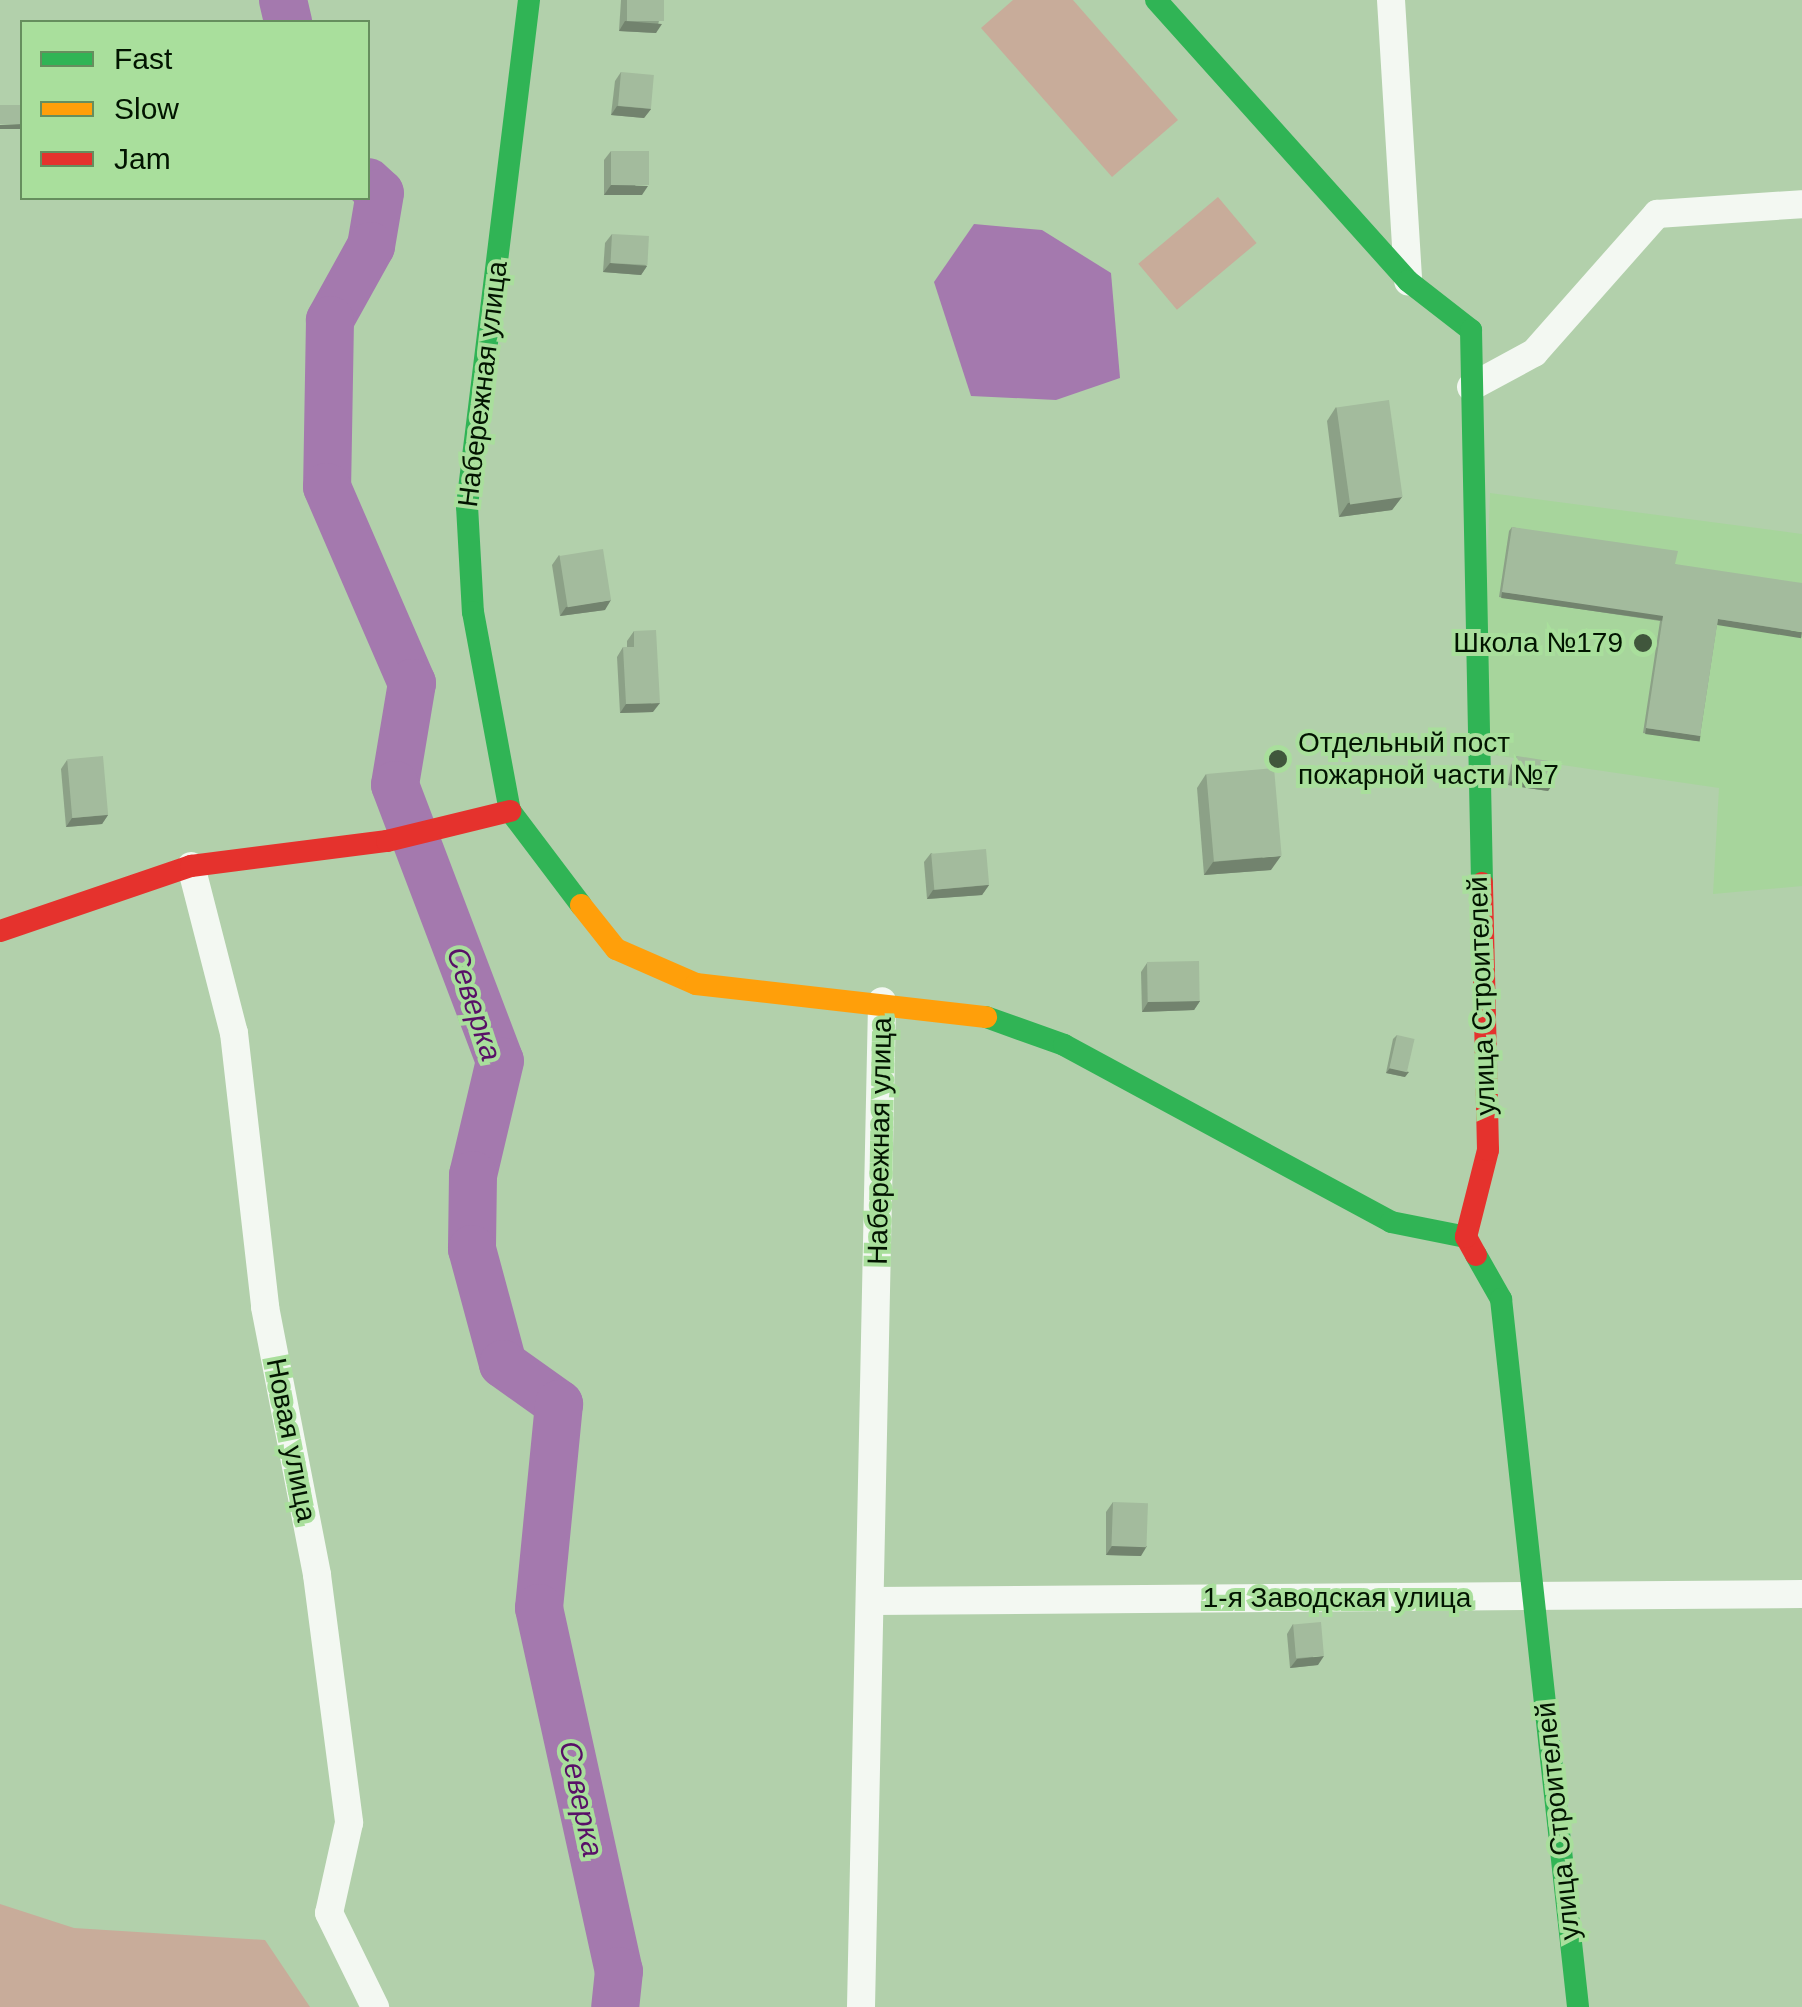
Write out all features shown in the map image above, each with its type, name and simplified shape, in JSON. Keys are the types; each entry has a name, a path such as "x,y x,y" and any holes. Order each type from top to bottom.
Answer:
{"street":[{"name":"Набережная улица","path":"529,0 466,506 473,612 510,810 616,949 696,984 882,1002 861,2007"},
{"path":"1156,0 1408,280"},
{"path":"1391,0 1408,280"},
{"path":"1471,387 1534,353 1658,214 1802,204"},
{"name":"улица Строителей","path":"1408,280 1471,330 1488,1150 1466,1237 1501,1299 1578,2007"},
{"path":"0,931 191,866 387,841 438,832 510,810"},
{"name":"Новая улица","path":"191,866 234,1033 265,1307 330,1670 350,1823 328,1913 374,2007"},
{"path":"882,1002 973,1012 1064,1045 1391,1222 1466,1237"},
{"name":"1-я Заводская улица","path":"872,1601 1802,1594"}],"shaded area":[{"path":"1013,0 1073,0 1178,120 1112,177 981,28"},
{"path":"1218,197 1257,243 1177,310 1138,264"},
{"path":"974,224 1042,230 1111,273 1120,378 1056,400 971,396 934,282"},
{"name":"Школа №179","path":"1490,493 1802,534 1802,886 1713,894 1719,788 1480,753"},
{"path":"0,1904 74,1928 265,1940 310,2007 0,2007"}],"building":[{"path":"627,0 664,0 664,21 627,21"},
{"path":"621,72 654,75 651,109 618,106"},
{"path":"0,105 20,105 20,124 0,124"},
{"path":"611,151 649,151 649,185 611,185"},
{"path":"612,234 649,236 647,265 610,263"},
{"path":"1389,400 1403,497 1350,504 1337,407"},
{"path":"1512,527 1678,551 1675,564 1802,583 1802,632 1718,619 1700,736 1646,728 1663,616 1502,592"},
{"path":"603,549 611,600 568,607 560,556"},
{"path":"656,630 660,703 626,704 623,647 634,647 634,631"},
{"path":"103,756 108,815 72,818 67,759"},
{"path":"1517,756 1557,762 1553,782 1514,776"},
{"path":"1274,768 1282,856 1214,862 1206,774"},
{"path":"986,849 989,885 934,890 931,854"},
{"path":"1199,961 1200,1001 1148,1002 1147,962"},
{"path":"1397,1035 1415,1039 1407,1072 1389,1068"},
{"path":"1113,1502 1148,1503 1146,1547 1111,1546"},
{"path":"1321,1622 1324,1656 1296,1658 1293,1624"}],"waterway":[{"name":"Северка","path":"283,0 288,20"},
{"name":"Северка","path":"370,184 380,193 371,246 330,320 327,487 412,683 395,785 500,1061 473,1175 472,1249 503,1364 559,1404 539,1608 619,1971 615,2007"}],"traffic: fast":[{"path":"529,0 467,506 473,612 510,811 581,905"},
{"path":"1156,0 1408,281 1471,330 1482,883"},
{"path":"986,1017 1064,1045 1391,1222 1466,1237"},
{"path":"1476,1255 1501,1299 1578,2007"}],"traffic: slow":[{"path":"581,905 616,949 696,984 986,1017"}],"traffic: jam":[{"path":"0,931 191,866 387,841 510,811"},
{"path":"1476,1255 1466,1237 1488,1150 1482,883"}],"place":[{"name":"Школа №179","path":"1643,643"},
{"name":"Отдельный пост пожарной части №7","path":"1278,759"}]}
